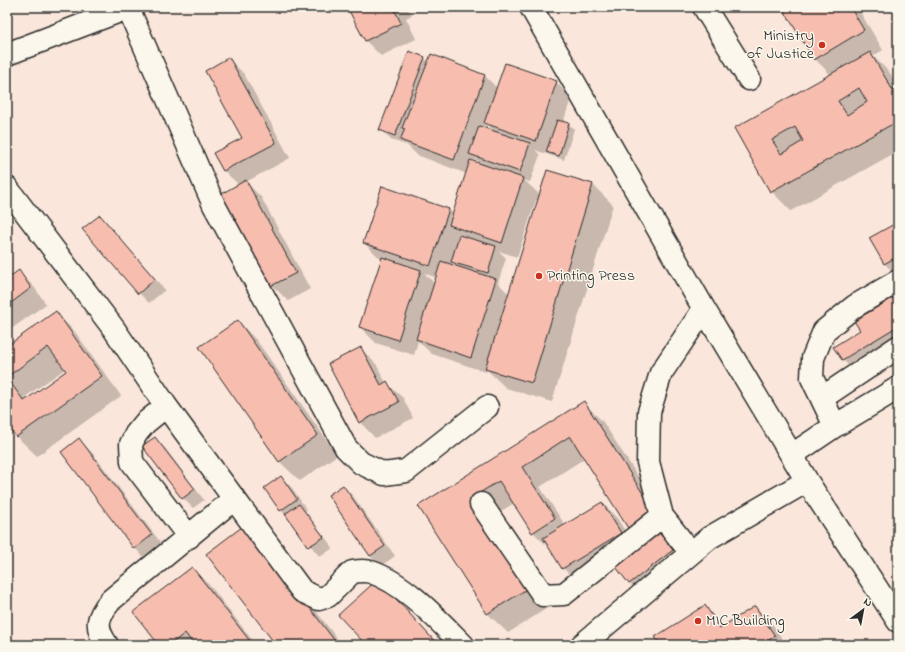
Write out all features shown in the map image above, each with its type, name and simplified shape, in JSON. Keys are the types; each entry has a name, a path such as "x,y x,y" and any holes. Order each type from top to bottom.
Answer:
{"street":[{"path":"7,54 129,7 214,205 346,448 361,463 384,474 406,471 487,407"},
{"path":"531,7 704,309 807,481 898,621"},
{"path":"704,7 749,78"},
{"path":"10,197 114,329 166,406 302,591 319,599 324,598 328,596 352,572 369,571 385,579 423,605 463,645"},
{"path":"835,426 812,378 813,358 824,331 855,306 898,281"},
{"path":"691,553 662,516 648,462 649,412 661,373 704,309"},
{"path":"822,398 898,347"},
{"path":"792,455 835,426 898,388"},
{"path":"166,406 145,423 136,434 131,444 132,462 189,537"},
{"path":"582,645 709,538 807,481"},
{"path":"107,645 99,633 98,621 102,611 111,600 234,499"},
{"path":"481,504 543,595 564,594 662,516"}],"building":[{"path":"347,7 393,7 401,23 365,41"},
{"name":"Ministry of Justice","path":"782,7 850,7 864,30 814,60"},
{"path":"409,51 425,57 395,136 379,130"},
{"path":"870,52 898,99 898,121 770,192 734,128","holes":["859,88 867,102 847,115 838,101","795,127 803,141 781,154 772,140"]},
{"path":"431,54 485,75 454,160 400,140 405,129 402,128"},
{"path":"229,57 276,143 223,171 213,153 242,138 205,71"},
{"path":"505,63 557,81 536,141 484,123"},
{"path":"557,120 569,123 559,156 546,152"},
{"path":"479,126 530,143 520,172 469,154"},
{"path":"470,160 523,178 502,243 449,225"},
{"name":"Printing Press","path":"547,170 593,184 532,383 485,369"},
{"path":"246,180 296,273 271,286 221,194"},
{"path":"382,186 449,209 430,266 363,243"},
{"path":"100,215 155,279 138,294 82,229"},
{"path":"898,222 898,256 884,264 869,238"},
{"path":"459,235 496,246 488,273 451,262"},
{"path":"382,257 421,270 398,340 359,327"},
{"path":"441,261 496,279 471,358 416,339"},
{"path":"19,270 31,288 7,306 7,279"},
{"path":"896,296 898,299 898,326 842,360 833,347 860,330 854,321"},
{"path":"56,311 102,376 16,437 7,425 7,378 24,401 66,371 48,347 7,377 7,346"},
{"path":"238,320 318,435 279,462 199,347"},
{"path":"361,347 381,385 387,381 399,402 359,423 328,364"},
{"path":"584,401 654,511 628,528 570,436 522,467 555,518 532,533 499,481 473,497 530,587 487,614 418,506"},
{"path":"155,437 195,489 182,499 142,446"},
{"path":"79,438 152,535 134,549 61,452"},
{"path":"281,476 297,499 280,511 264,488"},
{"path":"343,485 385,546 370,556 328,495"},
{"path":"602,502 621,533 562,569 543,538"},
{"path":"299,504 324,537 308,547 285,514"},
{"path":"246,524 338,645 276,645 206,554"},
{"path":"659,533 673,550 629,584 616,567"},
{"path":"192,567 253,645 194,645 185,633 170,645 159,645 133,612"},
{"path":"378,579 438,645 366,645 338,615"},
{"name":"MIC Building","path":"705,605 720,628 755,606 775,636 761,645 660,645 655,637"}],"place":[{"name":"Ministry of Justice","path":"822,45"},
{"name":"Printing Press","path":"539,276"},
{"name":"MIC Building","path":"698,621"}]}
